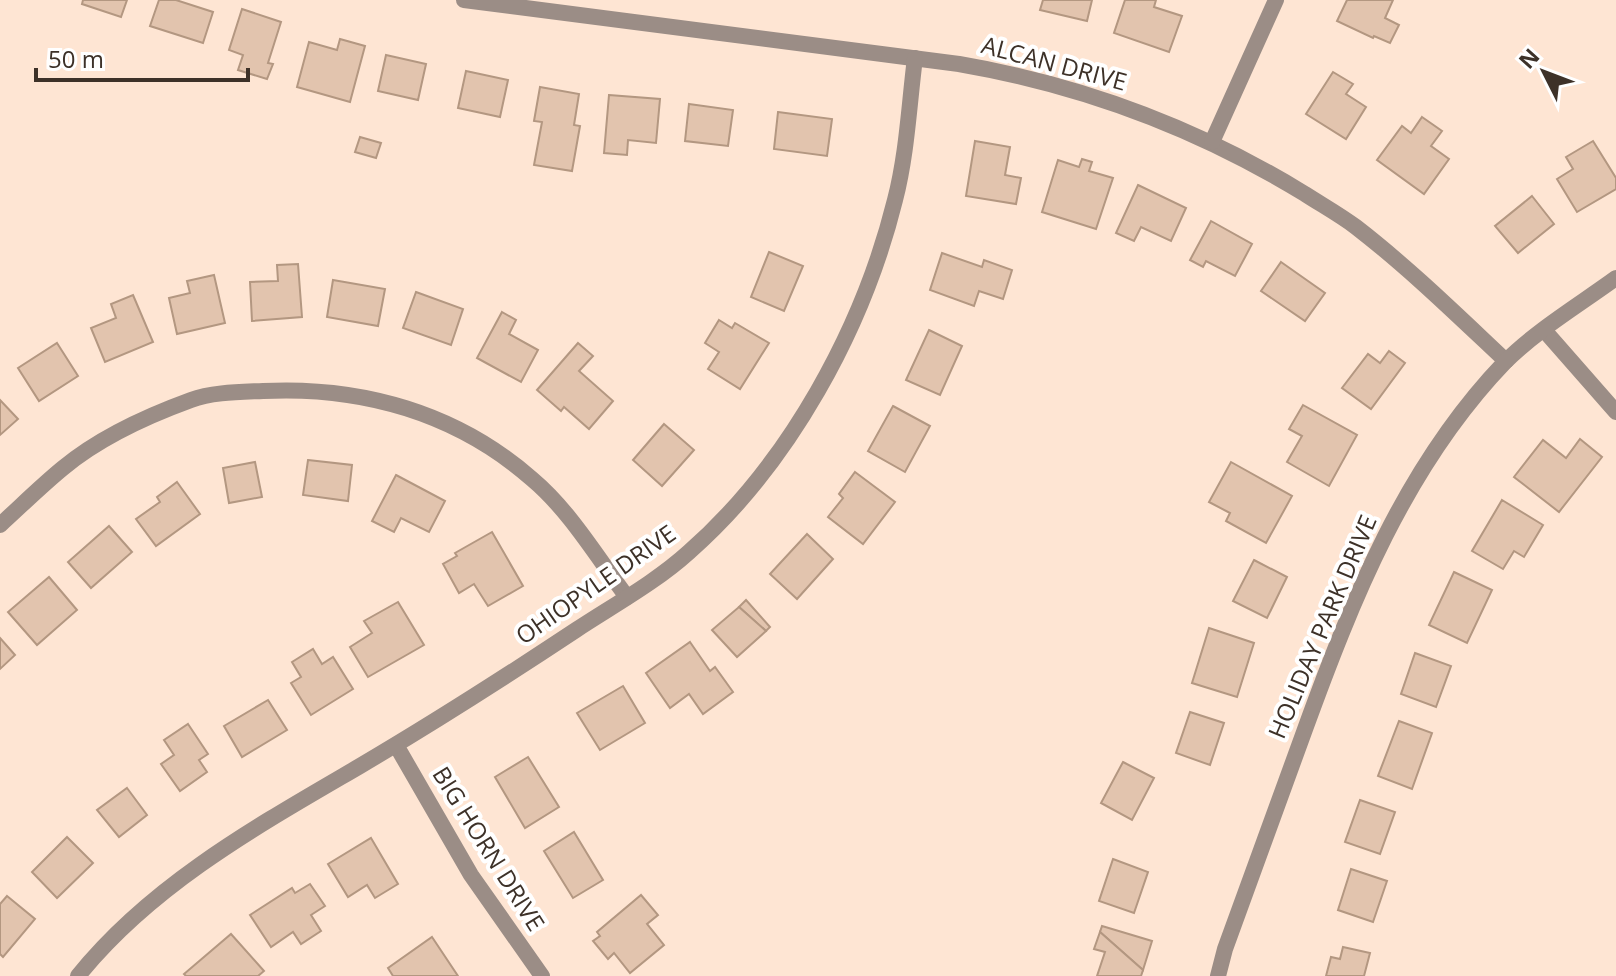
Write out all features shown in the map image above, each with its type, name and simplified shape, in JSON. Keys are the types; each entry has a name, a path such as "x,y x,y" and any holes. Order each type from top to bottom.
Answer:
{"street":[{"name":"ALCAN DRIVE","path":"464,0 915,58 1015,74 1086,94 1212,142 1354,225 1421,281 1506,361"},
{"path":"1212,142 1276,0"},
{"name":"OHIOPYLE DRIVE","path":"78,976 121,928 158,896 259,825 396,745 627,597 688,553 735,506 793,432 816,393 868,283 896,199 915,58"},
{"name":"HOLIDAY PARK DRIVE","path":"1218,976 1225,949 1327,670 1373,557 1420,472 1451,426 1506,361 1616,278"},
{"path":"1544,330 1616,412"},
{"path":"0,525 64,466 144,419 195,398 302,389 408,407 453,424 490,446 533,479 563,510 627,597"},
{"name":"BIG HORN DRIVE","path":"396,745 471,875 542,976"}],"building":[{"path":"83,0 127,0 121,17 82,4"},
{"path":"159,0 176,0 213,12 203,43 150,26"},
{"path":"1043,0 1092,0 1087,21 1040,10"},
{"path":"1125,0 1156,0 1154,7 1182,16 1169,52 1114,33"},
{"path":"1347,0 1393,0 1385,18 1399,25 1390,43 1337,21"},
{"path":"242,9 281,22 268,63 273,64 267,79 238,70 243,55 229,50"},
{"path":"340,39 365,46 350,102 297,87 309,42 337,50"},
{"path":"386,55 426,64 418,100 378,91"},
{"path":"466,71 508,80 500,117 458,108"},
{"path":"1333,72 1353,84 1346,94 1366,107 1346,139 1306,114"},
{"path":"540,87 579,94 574,125 580,126 572,171 534,165 542,122 534,121"},
{"path":"609,95 660,99 656,143 628,140 627,155 604,153"},
{"path":"689,104 733,110 728,146 685,141"},
{"path":"778,112 832,119 827,156 774,149"},
{"path":"1422,117 1442,131 1431,146 1449,159 1424,194 1377,160 1402,126 1411,133"},
{"path":"360,137 381,143 376,158 355,152"},
{"path":"975,141 1010,147 1005,175 1021,178 1016,204 966,196"},
{"path":"1593,141 1616,178 1616,189 1577,212 1557,179 1573,169 1566,157"},
{"path":"1082,159 1092,162 1089,171 1113,178 1096,229 1042,212 1058,160 1079,167"},
{"path":"1138,185 1186,208 1171,241 1141,227 1134,241 1116,233"},
{"path":"1532,196 1554,224 1518,253 1495,226"},
{"path":"1211,221 1252,244 1235,276 1206,261 1203,267 1190,260"},
{"path":"769,252 803,266 784,311 751,297"},
{"path":"942,253 982,267 984,260 1012,270 1003,299 979,291 974,306 930,290"},
{"path":"1281,262 1325,293 1305,321 1261,291"},
{"path":"298,264 302,317 252,321 250,282 278,281 277,265"},
{"path":"214,275 225,323 177,334 169,298 190,293 187,281"},
{"path":"333,280 385,289 378,326 327,317"},
{"path":"416,292 463,309 451,345 403,328"},
{"path":"133,295 153,342 105,362 91,328 116,318 111,304"},
{"path":"502,312 516,320 509,334 538,350 521,382 477,358"},
{"path":"719,320 732,328 735,323 769,343 740,389 708,369 719,352 705,343"},
{"path":"929,330 962,346 940,395 906,380"},
{"path":"57,343 78,376 39,401 18,368"},
{"path":"578,343 593,356 579,371 613,401 589,429 564,407 561,411 537,390"},
{"path":"1389,351 1405,363 1371,409 1342,388 1368,354 1380,363"},
{"path":"0,400 18,419 0,435"},
{"path":"1303,405 1357,435 1329,486 1287,462 1302,436 1289,429"},
{"path":"893,406 930,426 905,472 868,451"},
{"path":"664,424 694,450 662,486 633,460"},
{"path":"1580,439 1602,457 1559,512 1514,477 1543,440 1566,458"},
{"path":"308,460 352,465 348,501 303,495"},
{"path":"255,462 262,497 229,503 223,468"},
{"path":"1231,462 1292,496 1266,543 1226,521 1230,513 1209,502"},
{"path":"855,472 895,502 863,544 828,517 843,498 839,494"},
{"path":"396,475 445,501 429,532 401,518 394,532 372,521"},
{"path":"177,482 200,514 156,546 136,519 160,502 157,497"},
{"path":"1502,500 1543,525 1524,557 1514,551 1503,569 1472,551"},
{"path":"109,526 132,552 91,588 68,562"},
{"path":"492,532 523,586 488,606 474,584 459,593 443,564 457,556 455,553"},
{"path":"807,534 833,559 797,599 770,574"},
{"path":"1254,560 1287,577 1267,618 1233,601"},
{"path":"1454,572 1492,590 1467,643 1429,625"},
{"path":"49,577 77,610 37,645 8,612"},
{"path":"746,600 770,627 766,631 739,607"},
{"path":"398,602 424,645 368,677 350,647 372,633 364,621"},
{"path":"739,607 766,631 737,657 712,630"},
{"path":"1209,628 1254,643 1237,697 1192,683"},
{"path":"0,638 15,655 0,669"},
{"path":"690,642 710,671 715,667 733,692 703,714 689,694 670,708 646,673"},
{"path":"313,649 322,664 333,657 353,689 311,715 291,683 301,677 292,662"},
{"path":"1415,653 1451,666 1436,707 1401,694"},
{"path":"623,686 645,723 600,750 577,713"},
{"path":"268,700 287,730 242,757 224,726"},
{"path":"1190,712 1224,723 1210,765 1176,753"},
{"path":"1399,721 1432,733 1412,789 1378,776"},
{"path":"188,724 208,754 199,760 207,772 180,791 161,764 174,755 164,740"},
{"path":"528,757 559,807 525,828 495,777"},
{"path":"1123,762 1154,778 1132,820 1101,803"},
{"path":"127,788 147,815 119,837 97,810"},
{"path":"1360,800 1395,812 1380,854 1345,842"},
{"path":"574,832 603,880 573,898 544,851"},
{"path":"67,837 93,863 57,898 32,872"},
{"path":"371,838 398,884 375,898 367,885 348,897 328,864"},
{"path":"1113,859 1148,872 1134,913 1099,901"},
{"path":"1351,869 1387,881 1373,922 1338,910"},
{"path":"310,884 325,906 311,915 321,931 301,944 293,932 271,947 250,915 292,888 295,893"},
{"path":"641,895 658,915 647,924 664,945 630,973 614,953 608,959 593,941 600,936 597,932"},
{"path":"7,896 35,919 3,957 0,954 0,904"},
{"path":"1102,926 1152,941 1143,970 1100,932"},
{"path":"1100,932 1143,970 1141,976 1097,976 1105,952 1094,949"},
{"path":"231,934 264,971 258,976 184,974"},
{"path":"432,937 458,976 393,976 388,968"},
{"path":"1343,947 1370,953 1364,976 1326,976 1331,957 1340,959"}]}
